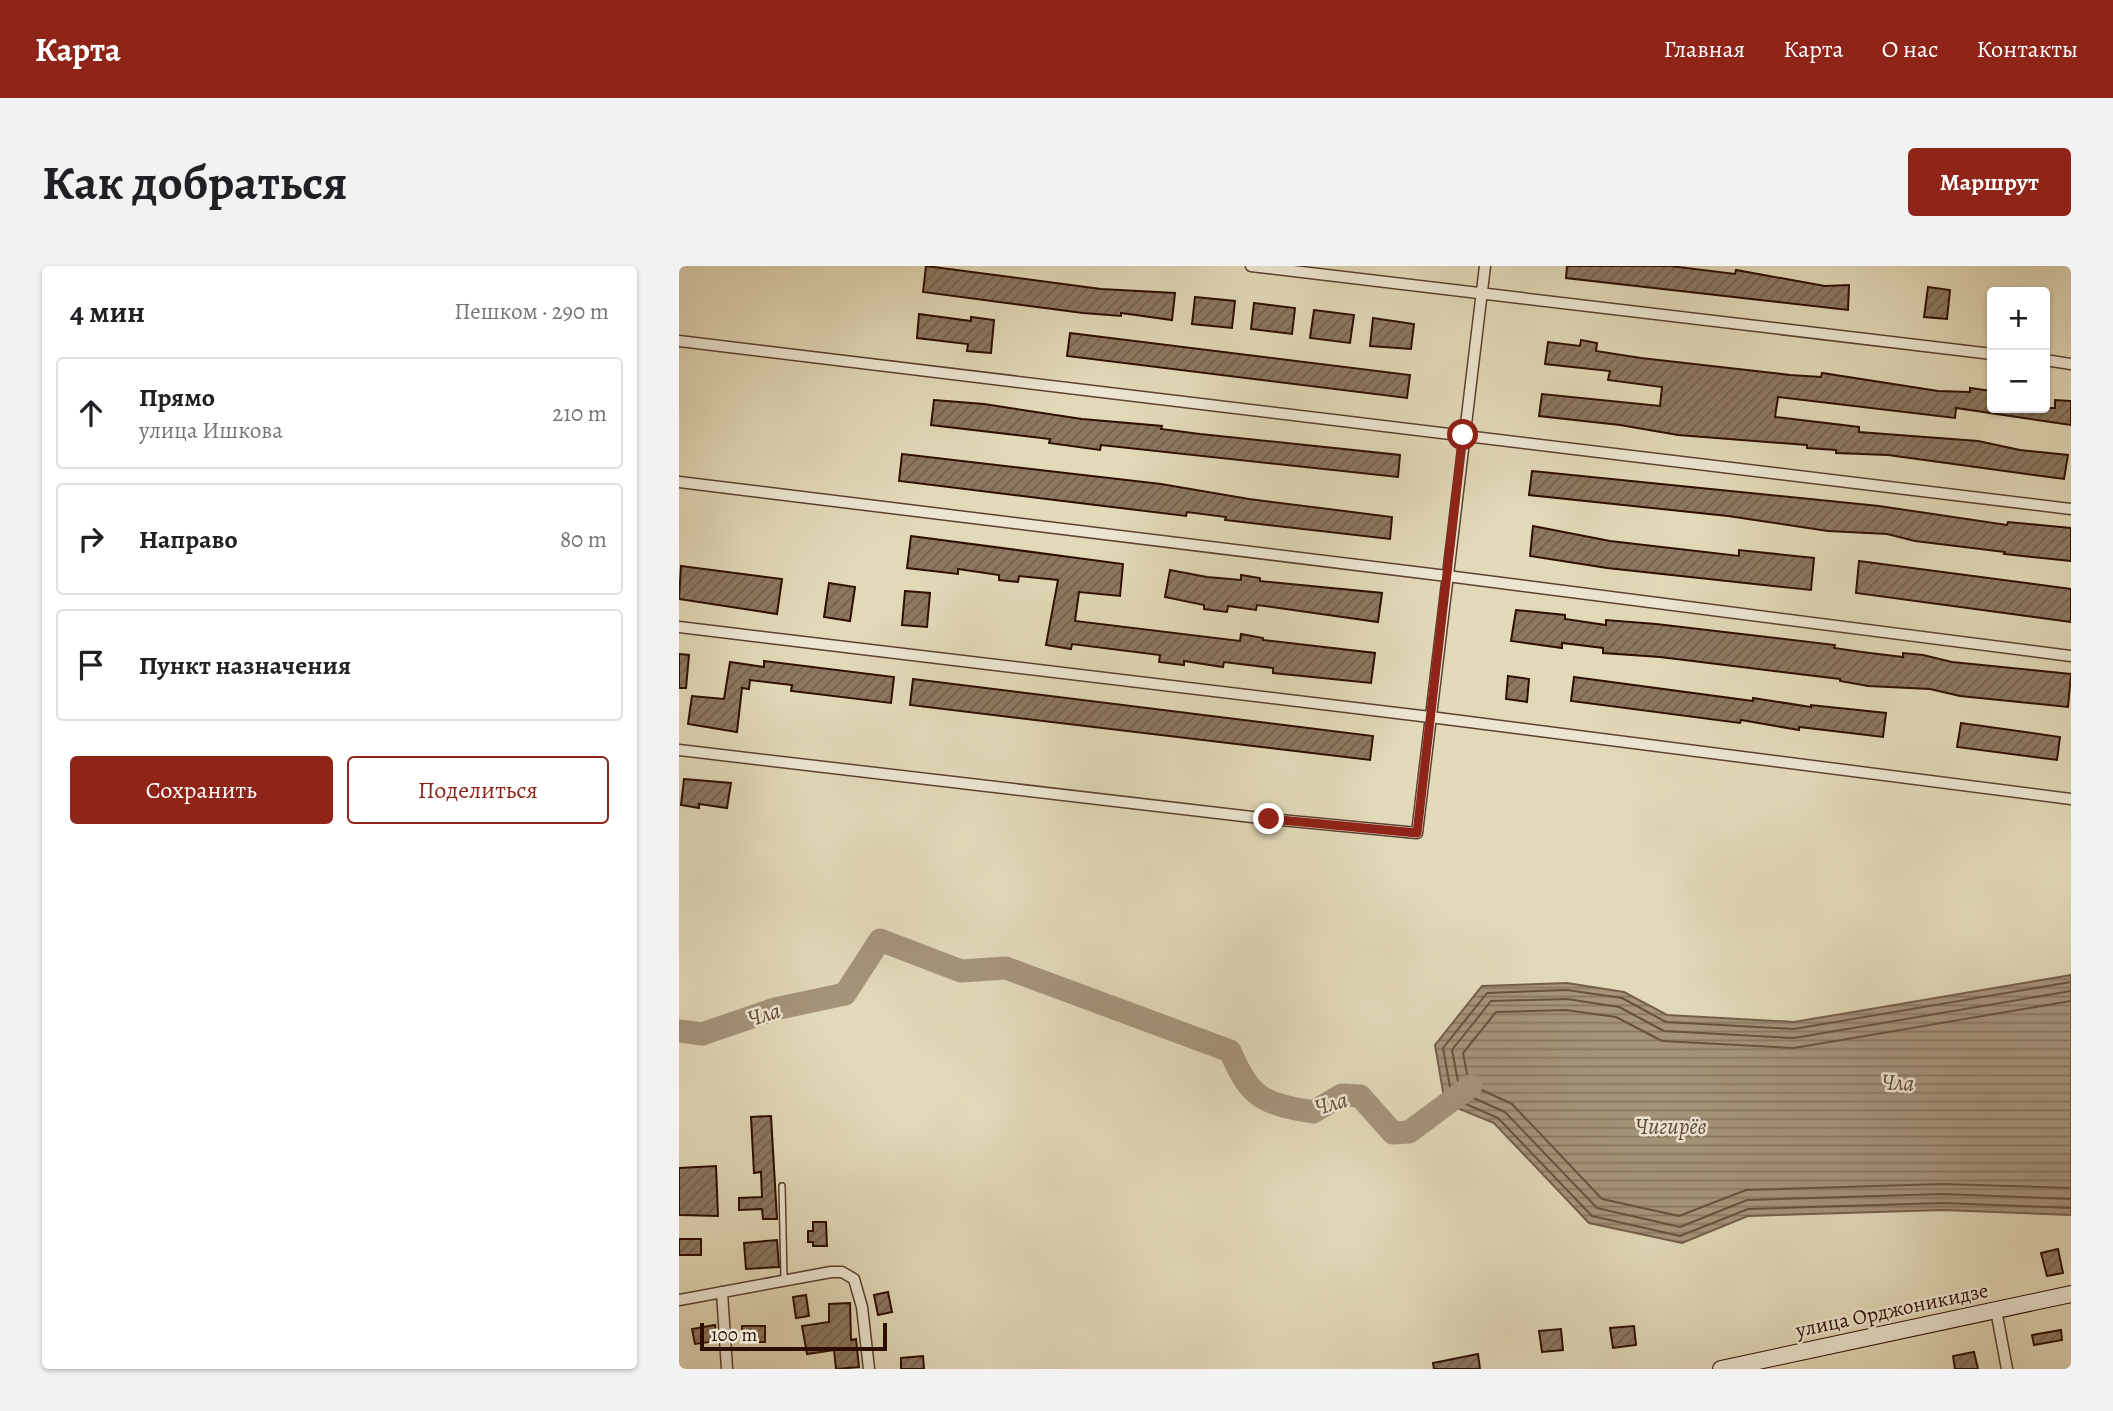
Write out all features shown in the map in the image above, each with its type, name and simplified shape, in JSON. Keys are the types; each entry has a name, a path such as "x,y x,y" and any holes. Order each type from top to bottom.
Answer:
{"street":[{"path":"1251,266 1987,353"},
{"path":"679,750 1269,819 1417,833 1485,266"},
{"path":"679,341 2071,509"},
{"path":"2050,361 2071,364"},
{"path":"679,482 2071,656"},
{"path":"679,627 1430,717 2071,799"},
{"path":"679,1300 784,1278 842,1272 854,1279 862,1307 869,1369"},
{"path":"722,1292 727,1369"},
{"name":"улица Орджоникидзе","path":"1721,1369 2071,1294"},
{"path":"1996,1310 2007,1369"}],"lane":[{"path":"782,1186 784,1278"}],"water":[{"name":"Чигирёв","path":"2071,975 2071,1215 1943,1210 1748,1216 1682,1243 1589,1223 1494,1123 1445,1103 1435,1045 1482,986 1567,983 1624,992 1667,1015 1794,1022"}],"building":[{"path":"926,266 1101,289 1175,293 1172,320 1121,313 1121,316 1083,313 923,292"},
{"path":"1567,266 1670,266 1735,274 1736,270 1825,286 1849,285 1848,310 1566,278"},
{"path":"1928,287 1950,290 1947,319 1924,317"},
{"path":"1195,297 1235,301 1232,328 1192,324"},
{"path":"1254,303 1295,308 1292,334 1251,329"},
{"path":"1314,310 1354,315 1350,343 1310,338"},
{"path":"919,314 971,321 971,317 994,320 991,353 967,351 968,344 917,338"},
{"path":"1373,318 1414,324 1411,349 1370,346"},
{"path":"1070,333 1410,375 1407,398 1067,356"},
{"path":"1581,340 1597,343 1596,351 1790,375 1821,377 1822,373 1938,391 1970,392 1970,388 1987,390 1987,413 1956,408 1955,418 1778,397 1775,417 1859,427 1859,432 1978,441 2020,450 2068,455 2064,479 1888,455 1836,453 1836,450 1807,448 1807,445 1678,435 1539,416 1542,394 1660,406 1662,387 1608,380 1610,371 1545,364 1548,342 1580,346"},
{"path":"934,400 984,404 1082,419 1162,426 1161,429 1200,434 1400,455 1398,477 1101,445 1100,450 1049,443 1050,439 931,425"},
{"path":"2055,400 2071,401 2071,425 1990,413 2050,413 2050,408 2055,408"},
{"path":"902,454 1161,484 1249,499 1392,517 1390,539 1225,520 1226,517 1187,512 1186,516 899,481"},
{"path":"1532,471 1879,506 2007,525 2008,522 2071,528 2071,561 1915,541 1887,534 1828,531 1728,516 1529,495"},
{"path":"1533,526 1610,541 1739,556 1739,550 1814,558 1811,590 1607,568 1530,556"},
{"path":"911,536 1123,564 1120,596 1079,592 1075,621 1240,641 1241,634 1263,640 1375,653 1371,683 1273,673 1273,668 1224,662 1223,667 1184,661 1184,665 1159,662 1160,655 1072,644 1071,649 1046,645 1058,580 1019,576 1018,582 999,580 999,575 958,569 958,574 907,568"},
{"path":"1859,561 2071,589 2071,622 1856,593"},
{"path":"681,566 782,579 777,614 679,599"},
{"path":"1170,570 1207,577 1241,580 1241,575 1260,578 1260,581 1382,593 1378,622 1257,605 1256,610 1228,606 1227,612 1204,609 1204,605 1165,597"},
{"path":"829,583 855,587 850,621 824,617"},
{"path":"905,591 930,593 927,627 902,625"},
{"path":"1516,610 1565,615 1565,619 1606,625 1606,620 1656,624 1835,645 1834,648 1903,657 1903,653 1923,655 1952,662 2071,674 2068,707 1960,696 1930,689 1868,686 1840,679 1660,657 1603,653 1603,648 1562,643 1562,648 1511,641"},
{"path":"679,654 689,655 686,688 679,688"},
{"path":"764,661 894,677 891,703 791,691 792,685 750,680 749,689 742,688 737,732 688,724 692,696 724,699 730,662 764,667"},
{"path":"1508,676 1529,679 1527,702 1506,699"},
{"path":"1574,677 1753,701 1753,698 1811,707 1886,713 1883,737 1799,727 1799,730 1741,720 1740,723 1571,701"},
{"path":"913,679 1373,736 1370,760 910,705"},
{"path":"1961,723 2060,737 2057,760 1957,747"},
{"path":"684,779 731,783 727,808 699,804 699,808 681,805"},
{"path":"771,1116 777,1219 763,1219 762,1209 739,1210 739,1198 762,1197 761,1172 754,1173 751,1117"},
{"path":"716,1166 718,1216 679,1215 679,1168"},
{"path":"813,1222 826,1222 827,1246 813,1246 813,1242 808,1242 808,1231 813,1231"},
{"path":"679,1239 701,1239 701,1255 679,1255"},
{"path":"777,1240 779,1267 746,1269 744,1243"},
{"path":"2058,1249 2063,1273 2047,1276 2041,1253"},
{"path":"888,1292 892,1312 878,1315 874,1295"},
{"path":"806,1295 809,1316 796,1318 793,1297"},
{"path":"850,1303 851,1340 856,1339 859,1367 836,1369 834,1350 807,1354 802,1326 829,1322 829,1304"},
{"path":"715,1325 717,1341 695,1344 692,1329"},
{"path":"742,1326 765,1326 765,1342 742,1342"},
{"path":"1634,1326 1636,1345 1613,1348 1610,1328"},
{"path":"1561,1329 1563,1350 1542,1352 1539,1331"},
{"path":"2061,1330 2062,1340 2034,1345 2032,1335"},
{"path":"1974,1352 1978,1369 1955,1369 1953,1356"},
{"path":"1478,1354 1480,1369 1434,1369 1433,1363"},
{"path":"923,1356 924,1369 901,1369 901,1358"}],"waterway":[{"name":"Чла","path":"679,1031 702,1034 775,1009 845,994 880,940 961,971 1006,968 1230,1051 1252,1089 1270,1102 1282,1106 1313,1112 1342,1095 1360,1096 1393,1133 1409,1132 1471,1086"}],"route":[{"path":"1269,819 1417,833 1463,435"}]}
